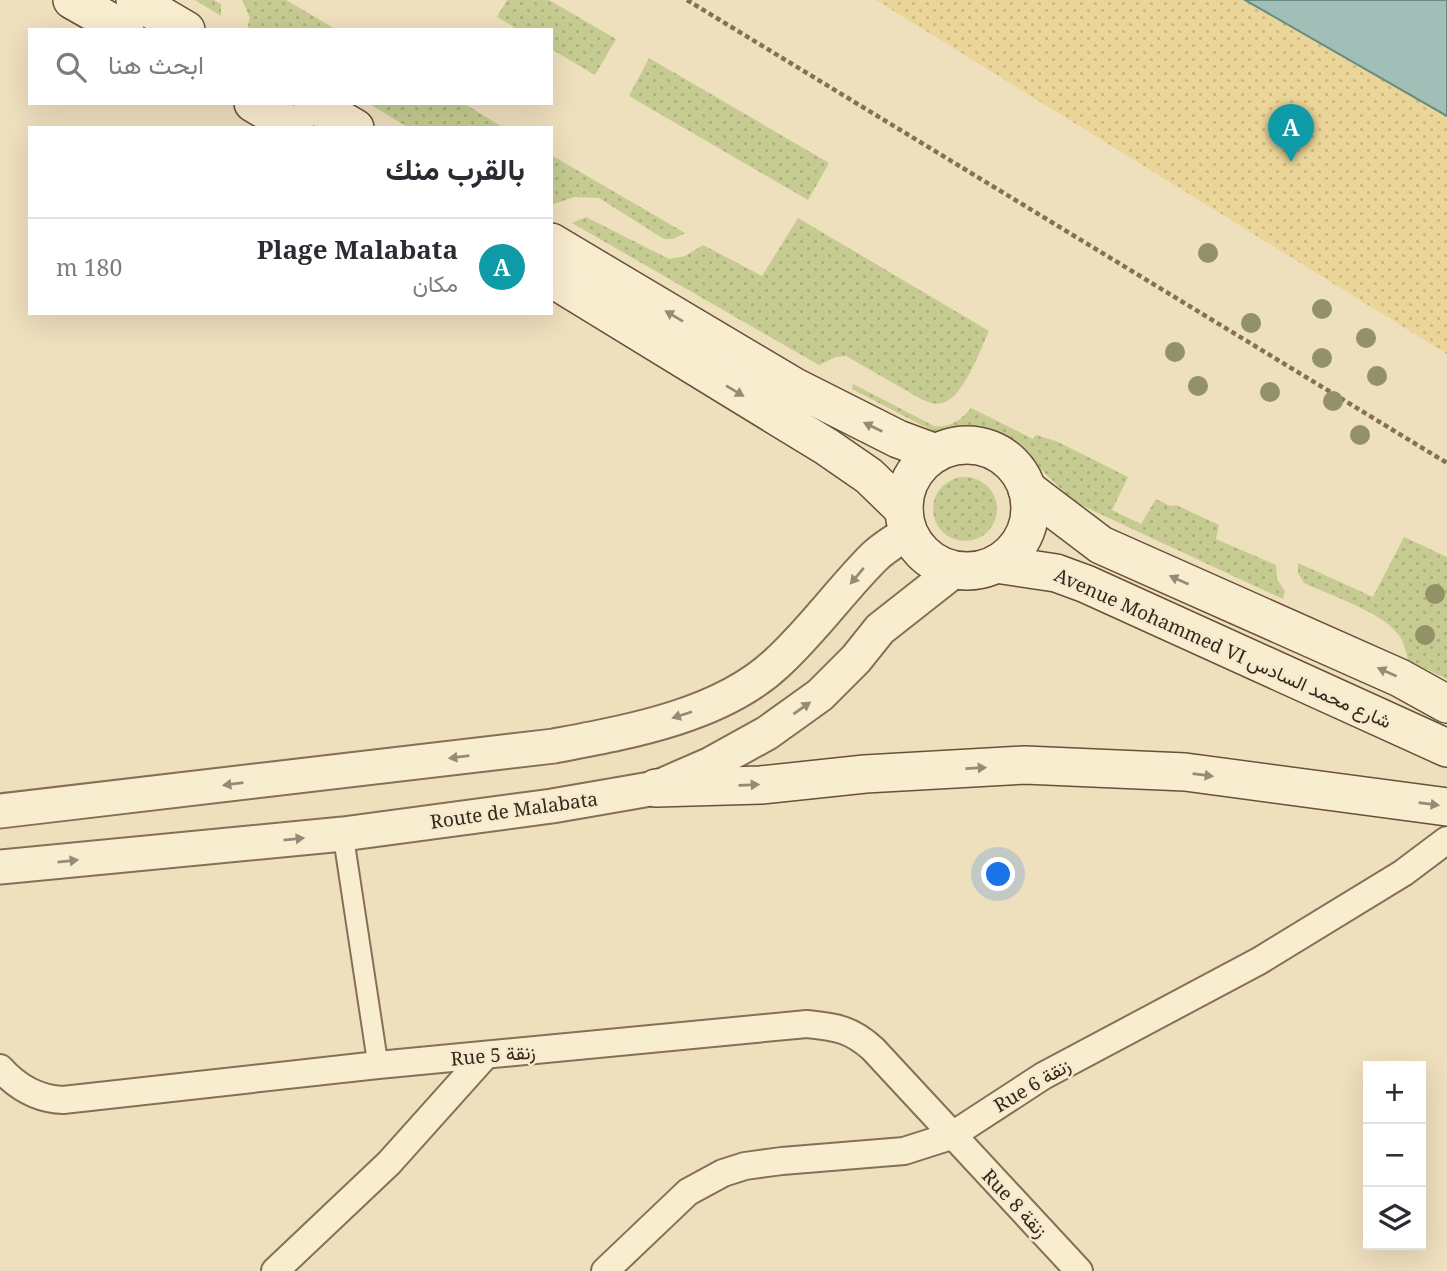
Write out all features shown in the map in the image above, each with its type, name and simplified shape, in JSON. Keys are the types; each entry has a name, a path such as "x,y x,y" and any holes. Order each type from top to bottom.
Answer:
{"main road":[{"path":"72,0 121,28"},
{"path":"135,0 183,28"},
{"path":"256,105 292,126"},
{"path":"315,105 352,126"},
{"path":"553,243 793,386 898,439 936,453"},
{"path":"553,279 827,447 869,476 906,521 916,545 940,565 969,571 996,564 1008,556 1025,532 1029,518 1027,489 1021,474 997,452 982,446 950,446 922,463 912,477 906,493 906,521"},
{"path":"1027,489 1101,545 1400,678 1447,704"},
{"name":"Avenue Mohammed VI شارع محمد السادس","path":"996,564 1056,573 1086,584 1447,748"},
{"path":"656,788 761,785 864,774 1025,765 1185,772 1447,807"}],"street":[{"path":"0,811 554,746 615,734 695,711 739,690 775,666 813,628 906,521"},
{"name":"Route de Malabata","path":"0,867 343,834 552,806 656,788 710,764 767,733 820,695 856,659 880,629 955,570"},
{"path":"343,834 378,1065"},
{"name":"Rue 6 زنقة","path":"605,1271 688,1192 723,1173 745,1166 904,1151 951,1136 1043,1076 1259,961 1403,873 1447,840"},
{"name":"Rue 5 زنقة","path":"0,1068 35,1096 63,1100 378,1065 807,1024 837,1028 857,1035 873,1049 951,1136"},
{"path":"275,1271 380,1173 484,1056"},
{"name":"Rue 8 زنقة","path":"951,1136 1079,1271"}],"path":[{"path":"687,0 1447,463"}],"green space":[{"path":"195,0 214,0 221,4 221,16"},
{"path":"242,0 286,0 334,28 249,28 250,18"},
{"path":"507,0 549,0 616,39 595,75 553,50 553,28 516,28 497,17"},
{"path":"649,58 829,163 808,200 629,96"},
{"path":"371,105 466,105 501,126 406,126"},
{"path":"553,156 685,233 673,239 664,239 599,198 574,197 553,204"},
{"path":"586,217 669,259 685,256 703,245 762,276 798,218 989,331 970,373 957,393 950,400 932,403 846,356 836,357 819,365 572,223"},
{"path":"853,384 934,426 955,422 971,408 1033,439 1036,435 1056,441 1128,477 1112,510 1141,524 1156,499 1219,525 1216,539 1276,565 1277,579 1285,591 1283,599 1083,506 1060,488 1026,454 1002,437 976,430 931,430 852,389"},
{"path":"965,477 977,479 988,486 995,497 995,521 988,532 977,539 965,541 953,539 942,532 935,521 933,509 935,497 942,486 953,479"},
{"path":"1404,537 1447,557 1447,679 1408,660 1398,634 1380,618 1304,583 1298,573 1298,563 1373,597"}],"sand":[{"path":"876,0 1245,0 1447,116 1447,354"}],"water":[{"path":"1245,0 1447,0 1447,116"}],"place":[{"name":"Plage Malabata","path":"1291,162"}]}
